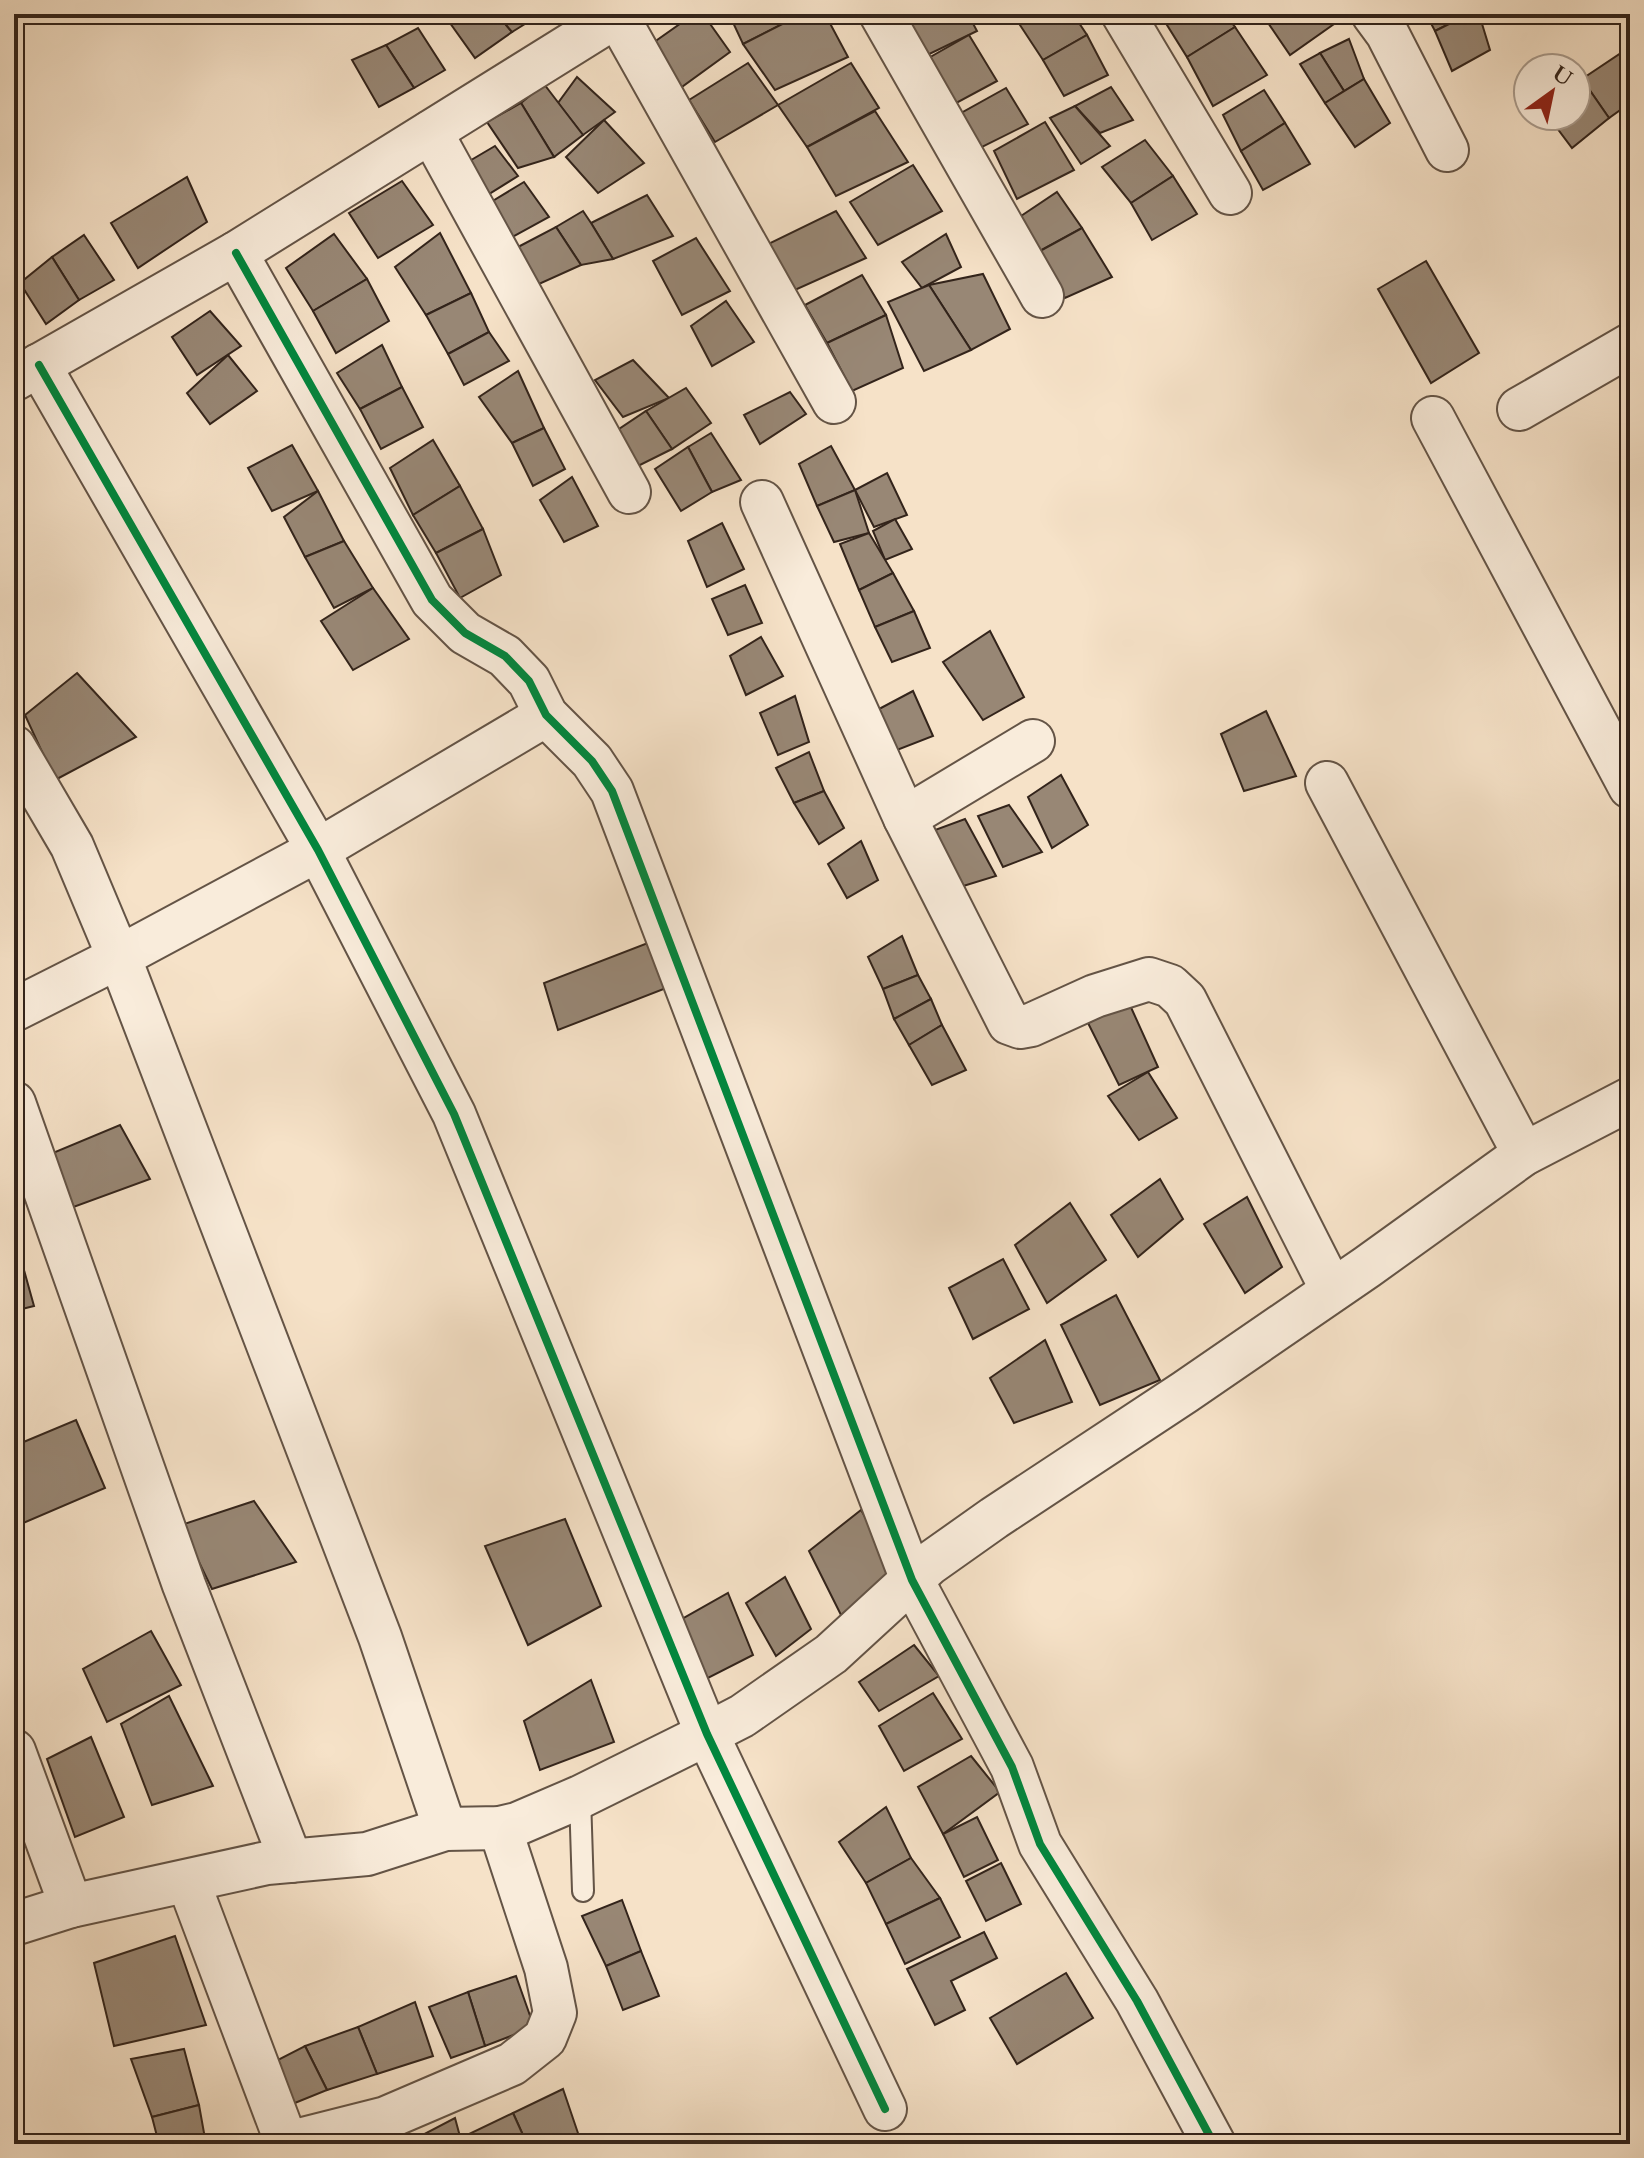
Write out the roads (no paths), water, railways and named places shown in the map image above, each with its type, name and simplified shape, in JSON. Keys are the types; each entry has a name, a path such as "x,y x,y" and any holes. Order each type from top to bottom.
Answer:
{"street":[{"path":"881,14 1042,296"},
{"path":"1123,14 1230,193"},
{"path":"1373,14 1387,33 1447,150"},
{"path":"834,402 618,15 236,253 26,373 318,850 454,1114 707,1734 885,2109"},
{"path":"431,132 629,492"},
{"path":"236,253 432,600 465,633 505,656 529,681 546,715 592,761 612,791 912,1580 1012,1767 1040,1844 1137,2001 1214,2144"},
{"path":"1519,409 1630,345"},
{"path":"1433,418 1630,787"},
{"path":"762,502 905,818 1009,1023 1020,1027 1031,1025 1095,996 1149,979 1170,986 1185,1000 1332,1290"},
{"path":"14,1010 318,850 546,715"},
{"path":"905,818 1033,741"},
{"path":"14,747 72,846 119,957 380,1637 445,1829"},
{"path":"1327,783 1524,1154"},
{"path":"14,1924 71,1906 267,1863 367,1854 445,1829 500,1828 517,1824 580,1797 707,1734 742,1716 831,1654 929,1564 994,1518 1173,1400 1524,1154 1630,1099"},
{"path":"14,1103 184,1585 291,1861"},
{"path":"14,1751 71,1906"},
{"path":"188,1881 287,2144 386,2118 512,2064 545,2038 555,2013 546,1968 500,1828"}],"lane":[{"path":"580,1797 583,1891"}]}
